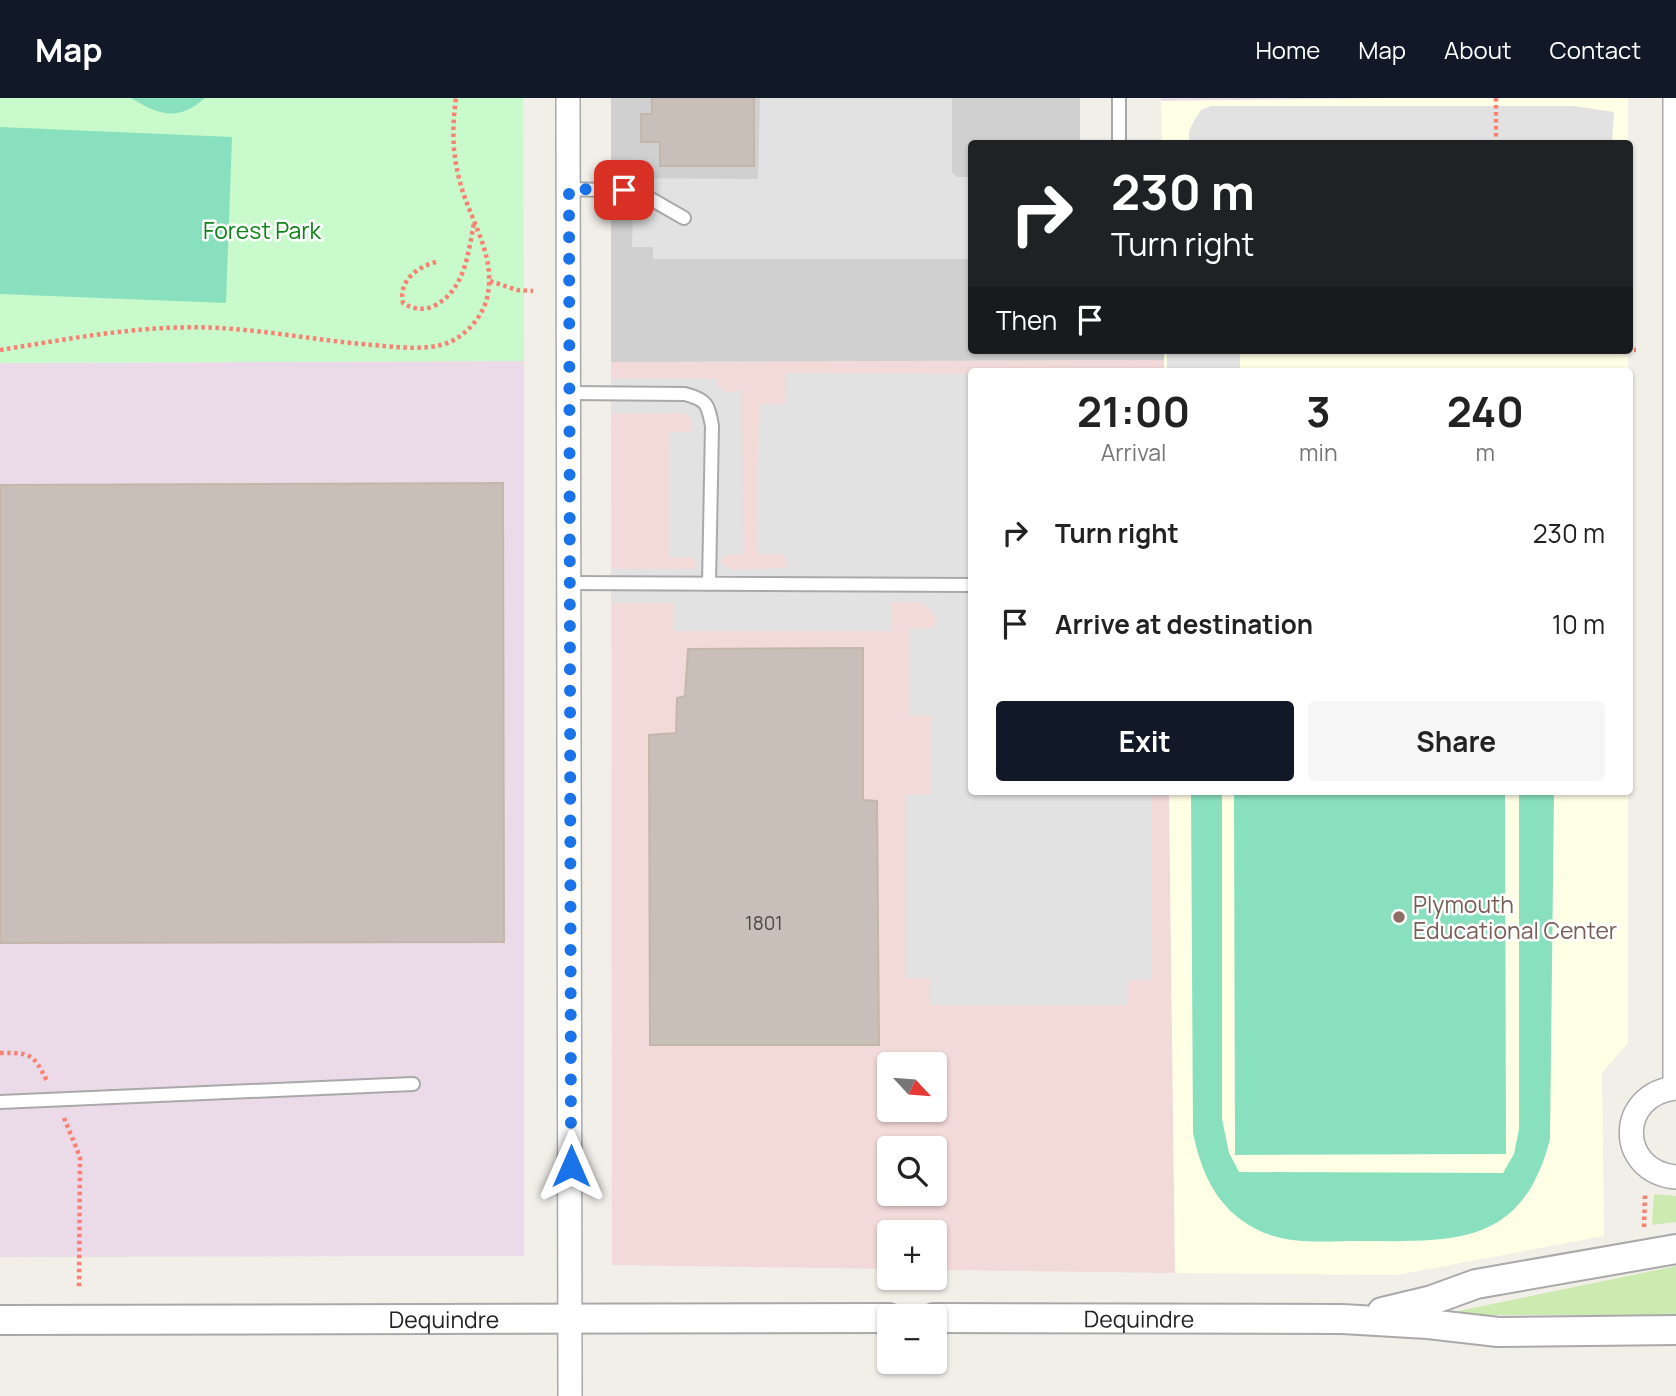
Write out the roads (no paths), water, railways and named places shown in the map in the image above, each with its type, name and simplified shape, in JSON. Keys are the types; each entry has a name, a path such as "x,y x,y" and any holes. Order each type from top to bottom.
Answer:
{"street":[{"path":"568,98 570,1396"},
{"path":"1675,98 1675,1088 1661,1090 1648,1097 1632,1120 1631,1134 1633,1148 1640,1160 1651,1170 1664,1176 1676,1177"},
{"name":"Dequindre","path":"1342,1319 1403,1308 1476,1284 1676,1249"},
{"name":"Dequindre","path":"0,1320 877,1318"},
{"name":"Dequindre","path":"947,1318 1342,1319 1428,1324 1498,1332 1676,1330"}],"lane":[{"path":"1119,98 1119,140"},
{"path":"569,189 637,191 684,218"},
{"path":"570,393 685,394 699,398 708,406 712,426 709,584"},
{"path":"570,583 968,585"},
{"path":"0,1102 413,1084"}],"place":[{"name":"Plymouth Educational Center","path":"1399,917"}],"park label":[{"name":"Forest Park","path":"262,230"}]}
